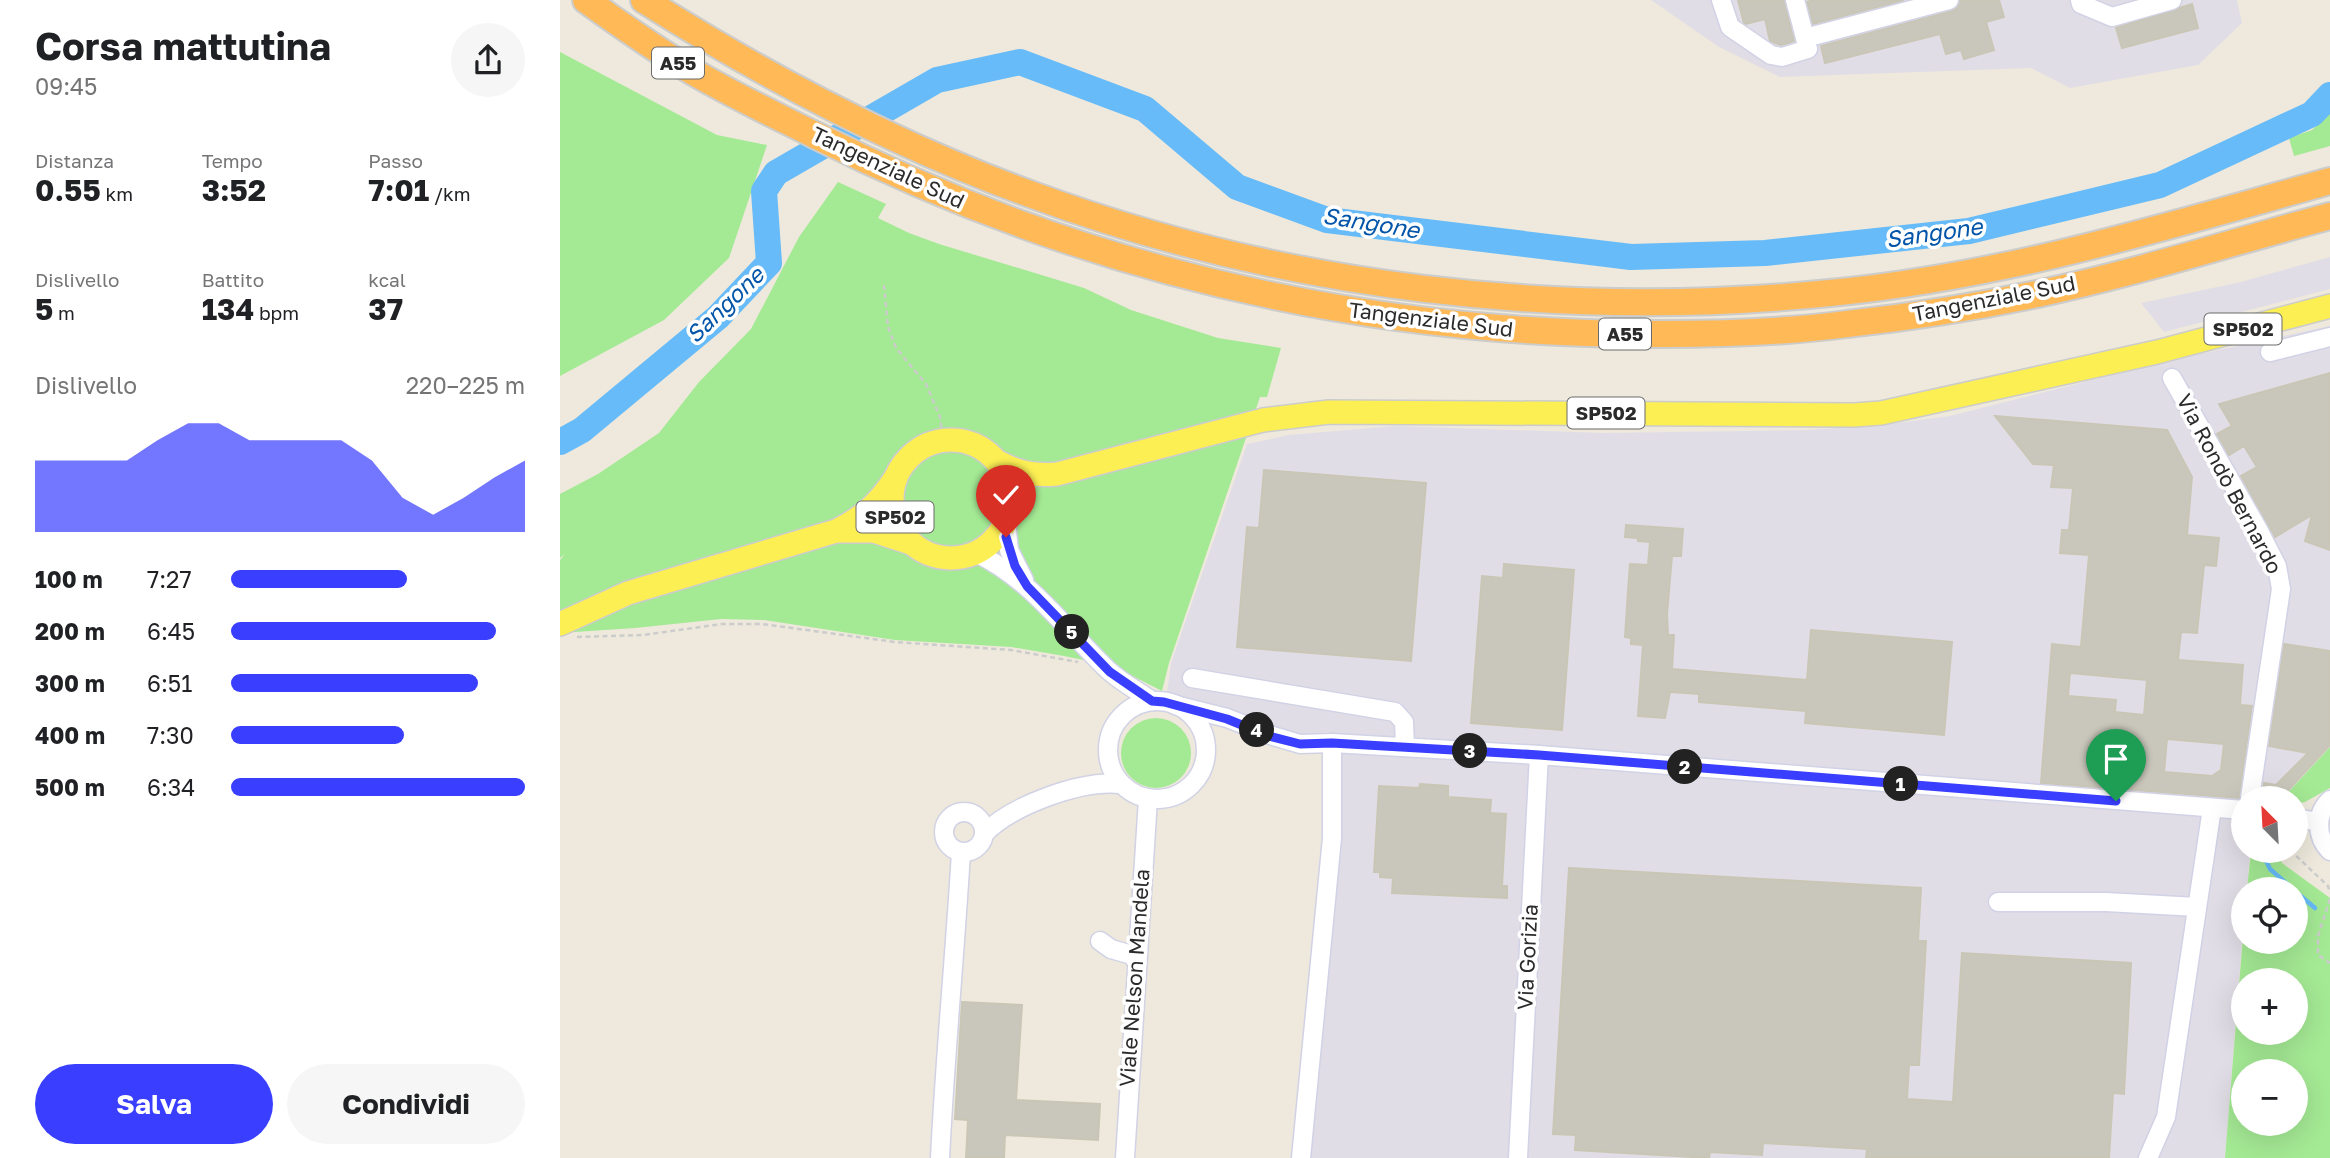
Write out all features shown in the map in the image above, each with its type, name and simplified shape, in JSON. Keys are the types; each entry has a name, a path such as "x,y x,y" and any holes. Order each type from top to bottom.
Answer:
{"highway":[{"name":"Tangenziale Sud","path":"586,0 685,67 776,116 926,189 1097,252 1206,282 1402,320 1593,335 1780,330 1844,325 2054,290 2330,216"},
{"name":"Tangenziale Sud","path":"644,0 734,56 922,150 1043,199 1219,251 1381,284 1571,301 1684,302 1833,293 1916,282 2046,258 2330,181"}],"main road":[{"name":"SP502","path":"566,631 628,593 836,531 855,522 885,494 904,463 915,452 943,440 974,444 998,462 1018,472 1037,475 1057,474 1263,420 1315,413 1881,413 2157,352 2330,306"},
{"path":"998,462 1008,481 1011,503 1008,518"},
{"name":"SP502","path":"896,477 892,505 901,532 920,550 942,558 965,557 976,553 999,535 1008,518 1040,485 1057,474"},
{"name":"SP502","path":"836,531 874,531 911,543"}],"street":[{"path":"1721,0 1730,27 1771,55 1782,57 1808,49 1795,0"},
{"path":"1805,38 1949,0"},
{"path":"2080,0 2081,4 2112,16 2172,0"},
{"path":"2270,352 2330,337"},
{"name":"Via Rondò Bernardo","path":"2172,378 2259,531 2281,578 2252,786"},
{"path":"1008,518 1009,550 1027,586"},
{"path":"976,553 1027,586 1110,672 1152,701 1227,719 1269,736 1300,744 1332,743 1539,755 2231,809"},
{"path":"1192,678 1395,712 1404,722 1405,747"},
{"path":"1152,701 1134,706 1122,715 1113,727 1108,742 1112,772 1120,784 1133,794 1148,799 1163,799 1185,790 1200,773 1205,758 1205,743 1200,728 1194,718 1175,705"},
{"path":"1301,1158 1332,838 1332,743"},
{"name":"Via Gorizia","path":"1518,1158 1539,755"},
{"path":"984,834 977,816 964,811 952,816 944,827 945,840 949,845 961,852 968,852 979,845 984,834 1006,815 1084,785 1120,784"},
{"name":"Viale Nelson Mandela","path":"1125,1158 1148,799"},
{"path":"2330,800 2325,804 2319,821 2320,836 2330,851"},
{"path":"2148,1158 2166,1117 2212,808"},
{"path":"2308,820 2319,821"},
{"path":"940,1158 961,852"},
{"path":"1998,902 2106,902 2197,907"},
{"path":"1100,941 1111,949 1132,955 1136,961"}],"path":[{"path":"884,285 888,327 896,348 926,384 940,417 943,440"},
{"path":"566,631 643,635 722,624 762,624 895,642 1011,650 1064,658 1110,672"},
{"path":"2304,863 2328,886 2330,893"},
{"path":"2330,899 2318,936 2318,956 2330,963"}],"shaded area":[{"path":"1651,0 2237,0 2242,23 2198,65 2070,88 2031,68 1780,77 1719,47"},
{"path":"2330,257 2330,289 2164,332 2141,303 2241,282"},
{"path":"2330,326 2330,747 2294,786 2231,786 2231,863 2249,863 2248,877 2231,877 2231,954 2241,954 2240,968 2231,968 2231,1045 2234,1045 2225,1158 1305,1158 1336,837 1333,732 1298,734 1270,729 1167,693 1171,663 1247,444 1289,435 1395,426 1604,433 1809,430 1882,425 1950,416 2171,360"}],"green space":[{"path":"560,52 717,135 767,145 729,258 664,320 560,376"},
{"path":"2330,113 2330,146 2294,156 2289,138 2312,130"},
{"path":"838,182 886,204 878,218 909,233 1084,288 1131,310 1218,338 1281,348 1267,397 1260,397 1169,663 1162,691 1113,666 1064,656 1011,647 895,640 764,620 721,619 560,633 560,560 565,554 560,558 560,494 598,474 659,433 699,382 751,329 799,237"},
{"path":"1156,718 1181,728 1191,753 1181,778 1156,788 1131,778 1121,753 1131,728"},
{"path":"2330,747 2330,788 2308,800 2308,786 2294,786"},
{"path":"2250,863 2282,863 2301,877 2248,877"},
{"path":"2308,882 2330,898 2330,1158 2225,1158 2231,1084 2231,1136 2308,1136 2308,1059 2233,1059 2234,1045 2308,1045 2308,968 2240,968 2242,954 2308,954"}],"building":[{"path":"1738,0 1784,0 1794,41 1781,45 1770,41 1765,19 1744,23"},
{"path":"1904,0 1813,24 1807,2"},
{"path":"1960,0 1999,0 2004,17 1986,22 1994,50 1964,59 1961,50 1946,54 1940,34 1825,63 1821,46 1952,11 1957,8"},
{"path":"2192,4 2198,28 2122,48 2116,28"},
{"path":"2330,373 2330,550 2305,541 2312,515 2275,537 2241,476 2257,467 2244,446 2229,455 2217,434 2232,426 2219,404"},
{"path":"1995,416 2167,430 2192,477 2187,535 2219,538 2216,566 2204,565 2197,633 2181,632 2178,660 2243,665 2240,705 2252,706 2241,786 2231,786 2231,797 2041,783 2052,644 2081,647 2089,555 2060,553 2062,530 2069,530 2073,488 2051,487 2054,465 2033,464","holes":["2070,673 2147,680 2144,715 2115,712 2116,700 2068,696","2167,739 2224,744 2221,770 2212,776 2164,772"]},
{"path":"1264,470 1426,483 1411,661 1237,647 1247,527 1259,528"},
{"path":"1626,525 1683,529 1681,556 1672,556 1667,614 1668,635 1674,635 1672,669 1807,680 1811,630 1952,642 1944,735 1805,723 1806,711 1699,702 1699,694 1670,692 1665,718 1638,716 1643,645 1631,644 1631,638 1625,637 1628,591 1630,564 1648,565 1650,542 1625,537"},
{"path":"1504,564 1574,570 1562,730 1471,723 1482,576 1503,578"},
{"path":"2284,644 2330,651 2330,745 2292,786 2264,786 2264,783 2276,785 2308,753 2269,746"},
{"path":"1420,784 1448,786 1448,797 1491,800 1490,813 1506,814 1502,886 1507,886 1507,898 1392,893 1393,878 1380,877 1380,872 1374,872 1379,786 1419,788"},
{"path":"1569,868 1921,888 1918,941 1926,941 1919,1065 1909,1065 1907,1099 1953,1102 1962,953 2131,963 2124,1094 2113,1093 2109,1158 1866,1158 1867,1149 1763,1143 1762,1155 1710,1152 1709,1158 1575,1150 1576,1135 1553,1134"},
{"path":"962,1002 1022,1005 1016,1100 1100,1104 1098,1140 1005,1135 1004,1158 966,1158 968,1120 955,1119"}],"waterway":[{"name":"Sangone","path":"560,442 582,430 718,317 769,263 764,191 776,173 937,80 1020,62 1145,109 1237,187 1327,220 1631,257 1765,253 1969,231 2160,185 2312,114 2330,95"},
{"path":"2267,863 2279,877"},
{"path":"2308,902 2315,908"}],"route":[{"path":"1006,537 1015,566 1027,586 1110,672 1152,701 1227,719 1269,736 1300,744 1332,743 1539,755 2116,801"}]}
